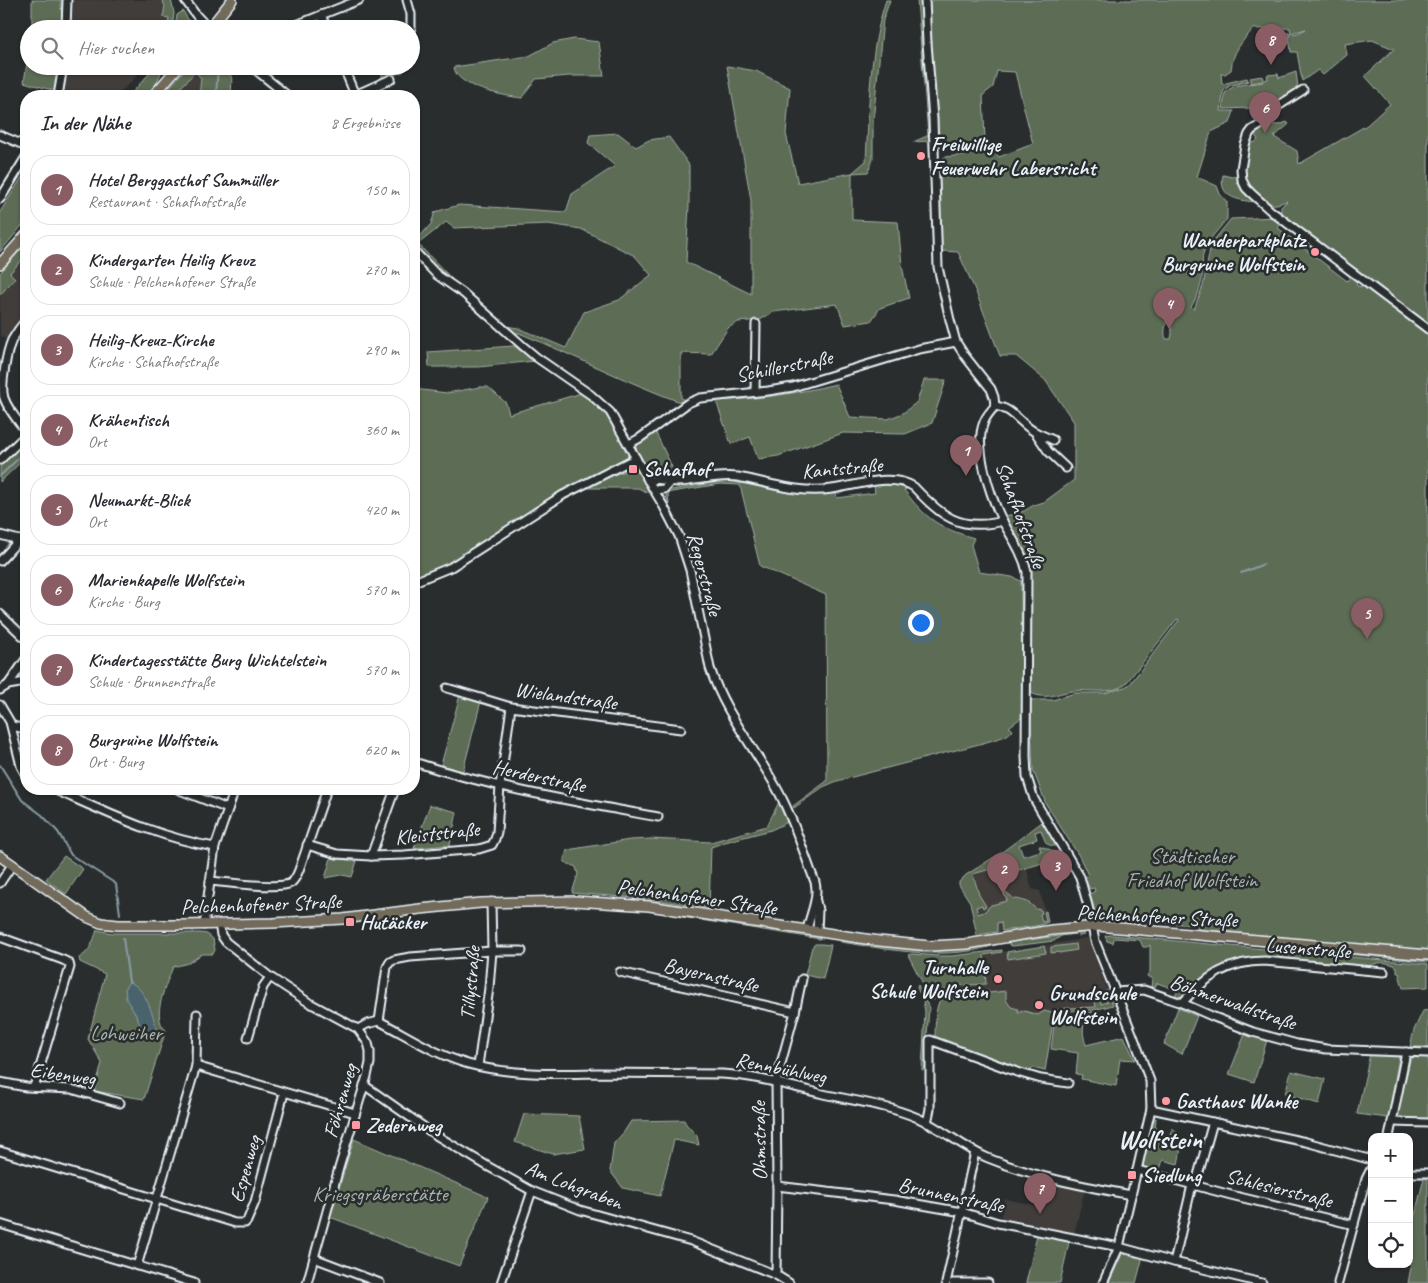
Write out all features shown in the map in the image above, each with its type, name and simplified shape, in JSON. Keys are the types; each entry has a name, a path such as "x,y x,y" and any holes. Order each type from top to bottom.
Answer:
{"main road":[{"path":"216,20 232,0"},
{"path":"158,90 170,75"},
{"path":"0,264 20,242"},
{"name":"Pelchenhofener Straße","path":"0,856 92,920 127,925 204,925 328,920 491,902 575,901 649,906 908,945 940,946 974,943 1052,930 1092,926 1156,930 1428,955"}],"street":[{"path":"66,20 67,0"},
{"path":"185,0 201,20"},
{"path":"308,20 359,0"},
{"path":"408,0 411,20"},
{"path":"926,0 933,128 937,259 956,342 991,389 995,406 1013,413 1035,432 1048,451 1066,468"},
{"path":"321,15 323,20"},
{"path":"59,90 62,75"},
{"path":"262,75 280,90"},
{"path":"346,75 352,90"},
{"path":"366,90 391,79"},
{"path":"1302,90 1278,106 1265,122 1252,130 1247,138 1242,163 1242,180 1246,188 1261,203 1428,329"},
{"path":"0,134 20,143"},
{"path":"0,200 20,167"},
{"name":"Regerstraße","path":"420,257 437,275 463,293 536,357 572,381 601,404 614,419 629,444 674,525 686,555 715,684 728,711 775,785 815,882 816,901 812,912 812,931"},
{"path":"755,392 756,324"},
{"path":"20,328 11,343 2,398 20,424"},
{"name":"Schillerstraße","path":"629,444 680,408 704,397 794,387 919,349 956,342"},
{"name":"Schafhofstraße","path":"995,406 984,423 981,435 982,452 990,489 1003,521 1021,553 1027,572 1027,777 1037,806 1080,878 1098,950 1148,1073 1151,1095 1151,1109 1119,1247 1103,1283"},
{"path":"1035,432 1053,440"},
{"path":"0,460 20,441"},
{"path":"420,580 451,567 564,495 636,458"},
{"name":"Kantstraße","path":"648,480 670,482 720,476 789,489 817,490 872,482 900,481 910,484 942,514 954,520 975,524 1003,521"},
{"name":"Kantstraße","path":"654,490 664,489 670,482"},
{"path":"0,534 20,540"},
{"path":"0,561 20,543"},
{"path":"0,614 20,633"},
{"path":"8,685 20,668"},
{"path":"0,690 8,685 20,683"},
{"name":"Wielandstraße","path":"447,688 512,707 681,729"},
{"path":"0,705 12,726 20,762"},
{"name":"Kleiststraße","path":"307,845 337,854 370,856 479,849 492,845 496,839 500,786 512,707"},
{"path":"12,726 20,728"},
{"name":"Herderstraße","path":"420,764 500,786 658,817"},
{"path":"67,795 154,831 186,841 215,847"},
{"path":"192,795 228,810"},
{"path":"204,925 215,847 233,795"},
{"path":"210,881 272,886 286,885 292,882 297,876 325,795"},
{"path":"370,856 394,795"},
{"path":"0,883 12,865"},
{"name":"Tillystraße","path":"478,1066 488,997 492,951 491,902"},
{"path":"218,924 226,942 270,977 308,1002 358,1029 379,1021 385,976 390,962 404,958 492,951 522,952"},
{"path":"0,937 63,960 69,963 70,967 34,1087"},
{"name":"Lusenstraße","path":"1182,1003 1211,976 1234,965 1255,961 1384,972"},
{"name":"Bayernstraße","path":"620,972 795,1012"},
{"path":"248,1038 263,987 270,977"},
{"name":"Ohmstraße","path":"776,1275 776,1082 802,979"},
{"name":"Böhmerwaldstraße","path":"1116,992 1144,990 1182,1003 1253,1032 1296,1044 1326,1049 1428,1053"},
{"path":"137,1266 196,1066 197,1014"},
{"name":"Rennbühlweg","path":"379,1021 454,1060 478,1066 545,1074 736,1075 882,1105 927,1123 975,1152 1004,1164 1054,1180 1131,1195"},
{"name":"Föhrenweg","path":"307,1283 370,1062 368,1043 358,1029"},
{"path":"927,1123 930,1108 930,1040 1016,1072 1041,1079 1068,1083"},
{"path":"1389,1133 1406,1052"},
{"path":"196,1066 355,1113"},
{"name":"Eibenweg","path":"0,1082 34,1087 71,1089 120,1103"},
{"name":"Am Lohgraben","path":"364,1085 434,1134 532,1192 580,1210 691,1241 776,1275 789,1283"},
{"name":"Espenweg","path":"156,1199 235,1223 245,1223 248,1221 255,1202 284,1093"},
{"path":"1151,1109 1306,1142 1368,1159"},
{"path":"1174,1262 1213,1122"},
{"path":"1392,1122 1428,1123"},
{"path":"0,1151 156,1199"},
{"path":"946,1283 975,1152"},
{"name":"Schlesierstraße","path":"1138,1170 1194,1186 1354,1225"},
{"path":"1413,1173 1428,1173"},
{"path":"1338,1283 1368,1175"},
{"name":"Brunnenstraße","path":"777,1186 894,1200 962,1212 1004,1225 1119,1247 1262,1283"},
{"path":"501,1283 532,1192"},
{"path":"0,1224 194,1283"},
{"path":"314,1258 380,1283"},
{"path":"953,1283 988,1283"}],"shaded area":[{"path":"72,0 168,0 171,7 169,20 70,20"},
{"path":"65,75 137,75 122,90 63,90"},
{"path":"192,75 201,77 200,90 178,90"},
{"path":"20,262 20,323 8,341 0,335 0,295 15,278 10,273"},
{"path":"1002,852 1026,867 1032,889 1040,891 1048,922 1041,925 977,935 970,902 959,882 966,875"},
{"name":"Grundschule Wolfstein","path":"1088,938 1113,1005 1094,1010 1066,1011 1054,1015 1045,1071 972,992 961,989 954,990 952,986 984,955"},
{"path":"1044,1181 1085,1188 1074,1235 1000,1221 1005,1199 1040,1206"}],"green space":[{"path":"32,0 61,0 62,20 32,20"},
{"path":"162,0 171,0 174,13 173,20 163,17 165,6"},
{"path":"886,0 890,0 883,20 873,122 873,159 868,172 852,173 866,161 873,59 880,19"},
{"path":"917,0 921,0 930,141 913,142 928,134"},
{"name":"Städtischer Friedhof Wolfstein","path":"928,0 1428,0 1428,951 1198,929 1197,922 1192,922 1192,925 1099,917 1095,912 1090,894 1095,891 1094,888 1090,889 1084,878 1088,875 1079,856 1046,804 1033,770 1031,700 1053,700 1075,693 1105,693 1125,687 1130,684 1179,620 1177,619 1127,682 1116,689 1074,691 1048,696 1031,693 1030,571 1028,561 1006,516 1024,511 1044,502 1074,480 1074,422 1045,380 1016,356 1000,356 976,292 958,252 939,251 938,174 941,173 940,163 942,159 972,154 991,147 999,157 1033,144 1015,72 997,71 993,87 983,95 985,140 987,142 970,147 956,148 939,146 937,143","holes":["1290,28 1291,33 1306,29 1289,35 1289,33 1284,33 1282,45 1289,44 1289,36 1291,52 1297,52 1302,81 1318,70 1323,75 1347,55 1345,44 1372,40 1394,49 1365,76 1390,104 1367,125 1299,164 1297,151 1274,137 1289,124 1287,122 1279,125 1267,124 1253,132 1258,140 1254,143 1250,139 1244,165 1245,178 1259,196 1272,204 1287,201 1281,207 1281,212 1370,281 1366,287 1357,286 1356,280 1352,275 1347,281 1278,228 1282,222 1276,217 1231,219 1214,240 1210,249 1203,286 1194,309 1191,307 1201,286 1204,251 1211,238 1227,219 1227,202 1220,194 1217,186 1197,177 1211,132 1230,123 1234,111 1221,111 1223,92 1229,86 1248,81 1247,78 1222,84 1221,74 1231,70 1236,52 1253,29","1158,296 1162,296 1167,303 1176,309 1171,325 1171,339 1166,339 1167,317 1156,300"]},
{"path":"183,11 188,20 176,20 177,15"},
{"path":"574,39 599,42 604,76 569,76 536,79 522,98 494,93 472,86 457,74 454,67 529,56 553,43"},
{"path":"727,66 756,71 790,88 786,134 798,183 852,173 852,220 898,222 902,266 909,298 880,308 871,321 845,325 837,304 773,312 760,320 738,322 728,328 711,354 681,353 681,398 685,400 680,402 519,333 513,333 506,326 518,328 566,348 584,312 619,300 651,275 635,256 581,229 548,224 454,228 446,222 420,242 420,236 431,224 435,212 459,205 566,212 572,194 615,166 588,143 590,135 618,133 636,147 649,140 669,137 689,165 686,262 751,294 751,200"},
{"path":"1296,72 1298,88 1269,105 1252,108 1223,109 1225,93 1229,89 1238,85 1263,82 1250,83 1250,78 1262,76 1263,80 1268,79 1267,75 1278,74 1279,78"},
{"path":"25,75 57,75 55,90 24,82"},
{"path":"148,75 160,75 150,90 134,90"},
{"path":"180,75 192,75 178,90 167,90"},
{"path":"198,75 230,75 232,77 231,90 200,90 201,78"},
{"path":"382,75 394,75 382,79"},
{"path":"1223,175 1238,176 1240,184 1255,200 1254,202 1241,200 1226,193 1222,182"},
{"path":"20,180 20,228 0,252 0,212"},
{"path":"420,246 452,279 435,266 420,250"},
{"path":"20,251 20,262 10,273 15,278 0,295 0,273"},
{"path":"514,346 534,361 479,367 429,367 428,352"},
{"path":"924,380 946,380 932,423 905,434 843,433 778,456 758,459 750,437 731,444 716,401 776,396 836,384 850,417 888,419 903,413 917,402"},
{"path":"488,387 506,403 509,414 582,393 594,402 611,420 628,454 628,458 626,461 560,492 478,546 438,569 420,576 420,390 447,393"},
{"path":"655,431 672,467 667,474 650,472 634,446"},
{"path":"20,447 20,463 0,482 0,465"},
{"path":"630,470 640,475 649,493 638,488 587,488 615,474"},
{"path":"725,481 796,494 836,493 837,498 875,493 874,485 896,485 909,488 904,490 919,508 934,521 951,530 974,538 971,545 979,572 1012,577 1021,581 1022,717 1009,727 1013,730 1006,736 983,743 837,781 823,787 794,808 793,806 827,781 826,595 760,566 740,485 720,484 668,493 669,504 666,497 666,492 671,490"},
{"path":"460,695 481,701 463,771 441,765"},
{"path":"779,802 788,822 771,830 711,847 709,908 648,899 572,893 578,874 576,867 564,862 567,850 630,840 651,839 711,842 767,826"},
{"path":"430,805 457,812 450,845 414,848"},
{"path":"1042,822 1058,846 1048,844 1041,830 1035,832 1037,839 1019,845 1023,856 1041,851 1039,846 1041,846 1058,853 1057,859 1008,873 1005,865 973,874 979,895 986,906 983,908 982,905 976,907 978,914 984,912 991,905 1007,901 1004,893 1006,892 1013,898 1028,902 1036,909 1041,910 1042,922 1046,921 1044,912 1046,911 1048,922 1041,925 1002,931 1001,922 997,923 997,932 977,935 970,902 959,882 966,875 1002,852"},
{"path":"64,856 83,869 66,894 46,879"},
{"path":"331,858 357,861 352,877 342,875 325,878"},
{"path":"676,914 820,936 820,939 675,916"},
{"name":"Lohweiher","path":"97,930 112,933 200,933 207,934 213,939 215,950 213,954 202,954 188,963 173,967 164,990 160,1009 161,1024 166,1030 144,1099 94,1091 102,1063 88,1039 105,974 80,962 79,958 88,950"},
{"path":"1117,933 1428,959 1428,962"},
{"path":"1066,935 1054,941 1009,945 1010,942"},
{"path":"1111,935 1428,964 1428,987 1403,988 1399,973 1397,973 1397,967 1386,963 1377,963 1367,968 1256,958 1236,961 1219,968 1203,977 1184,996 1175,997 1177,990 1157,983 1154,989 1151,988 1152,978 1147,976 1150,971 1150,945 1143,947 1140,940 1114,938 1113,943 1107,941 1105,936"},
{"path":"842,939 953,949 998,944 976,950 925,953 841,942"},
{"path":"815,944 831,945 823,979 805,975 812,947"},
{"path":"1076,944 1077,950 1051,953 1051,947"},
{"path":"1044,946 1046,953 1008,959 1007,952"},
{"path":"1002,950 1002,952 984,955 986,984 952,986 934,1000 931,999 908,955 952,956"},
{"path":"918,985 929,1008 925,1070 922,1070 925,1012 923,1000 917,988"},
{"path":"961,989 974,992 988,991 989,993 1006,991 1006,1000 1011,1007 1018,1009 1018,1012 1021,1010 1038,1015 1044,1011 1096,1007 1094,997 1099,996 1101,1004 1107,1002 1104,992 1108,990 1113,1005 1094,1010 1066,1011 1054,1015 1045,1071 1032,1068 1031,1073 939,1041 935,1036 938,1005 945,994 952,990"},
{"path":"1178,1008 1197,1016 1182,1054 1164,1044"},
{"path":"1428,1010 1428,1047 1410,1047 1414,1030 1423,1011"},
{"path":"1093,1012 1084,1023 1086,1045 1124,1036 1135,1060 1120,1059 1116,1086 1081,1079 1082,1075 1076,1074 1078,1053 1051,1049 1055,1017"},
{"path":"1245,1034 1267,1040 1254,1082 1229,1074"},
{"path":"1370,1054 1394,1054 1399,1057 1388,1118 1357,1114"},
{"path":"1421,1055 1428,1056 1428,1120 1408,1119 1398,1114 1410,1061 1412,1058"},
{"path":"1291,1071 1325,1079 1319,1104 1285,1094"},
{"path":"524,1114 579,1116 585,1149 553,1154 515,1142"},
{"path":"1156,1118 1154,1141 1168,1143 1172,1128 1176,1131 1174,1143 1182,1145 1178,1164 1163,1160 1159,1172 1142,1164 1151,1121"},
{"path":"684,1120 697,1136 699,1145 674,1140 660,1196 623,1188 610,1171 614,1143 631,1121"},
{"name":"Kriegsgräberstätte","path":"354,1139 488,1197 459,1266 330,1217"},
{"path":"1424,1178 1428,1179 1428,1283 1408,1283 1411,1268 1413,1268 1414,1219"},
{"path":"1037,1235 1069,1242 1060,1283 1026,1283"},
{"path":"1123,1252 1143,1256 1136,1283 1109,1283"}],"water":[{"name":"Lohweiher","path":"129,982 140,990 148,1003 157,1031 152,1037 144,1035 136,1015 126,999 125,988"}],"waterway":[{"path":"216,90 217,75"},
{"path":"0,476 20,457"},
{"path":"1241,573 1264,564"},
{"path":"0,765 22,800 42,815 58,832 71,855 116,884 120,914"},
{"path":"123,938 129,982"}],"place":[{"name":"Burgruine Wolfstein","path":"1271,65"},
{"name":"Marienkapelle Wolfstein","path":"1265,133"},
{"name":"Freiwillige Feuerwehr Labersricht","path":"921,156"},
{"name":"Wanderparkplatz Burgruine Wolfstein","path":"1315,252"},
{"name":"Krähentisch","path":"1169,329"},
{"name":"Schafhof","path":"633,469"},
{"name":"Hotel Berggasthof Sammüller","path":"966,476"},
{"name":"Neumarkt-Blick","path":"1367,639"},
{"name":"Heilig-Kreuz-Kirche","path":"1056,891"},
{"name":"Kindergarten Heilig Kreuz","path":"1003,894"},
{"name":"Hutäcker","path":"350,922"},
{"name":"Turnhalle Schule Wolfstein","path":"998,979"},
{"name":"Grundschule Wolfstein","path":"1039,1005"},
{"name":"Gasthaus Wanke","path":"1166,1101"},
{"name":"Zedernweg","path":"356,1125"},
{"name":"Siedlung","path":"1132,1175"},
{"name":"Kindertagesstätte Burg Wichtelstein","path":"1040,1214"}],"district":[{"name":"Wolfstein","path":"1160,1139"}]}
